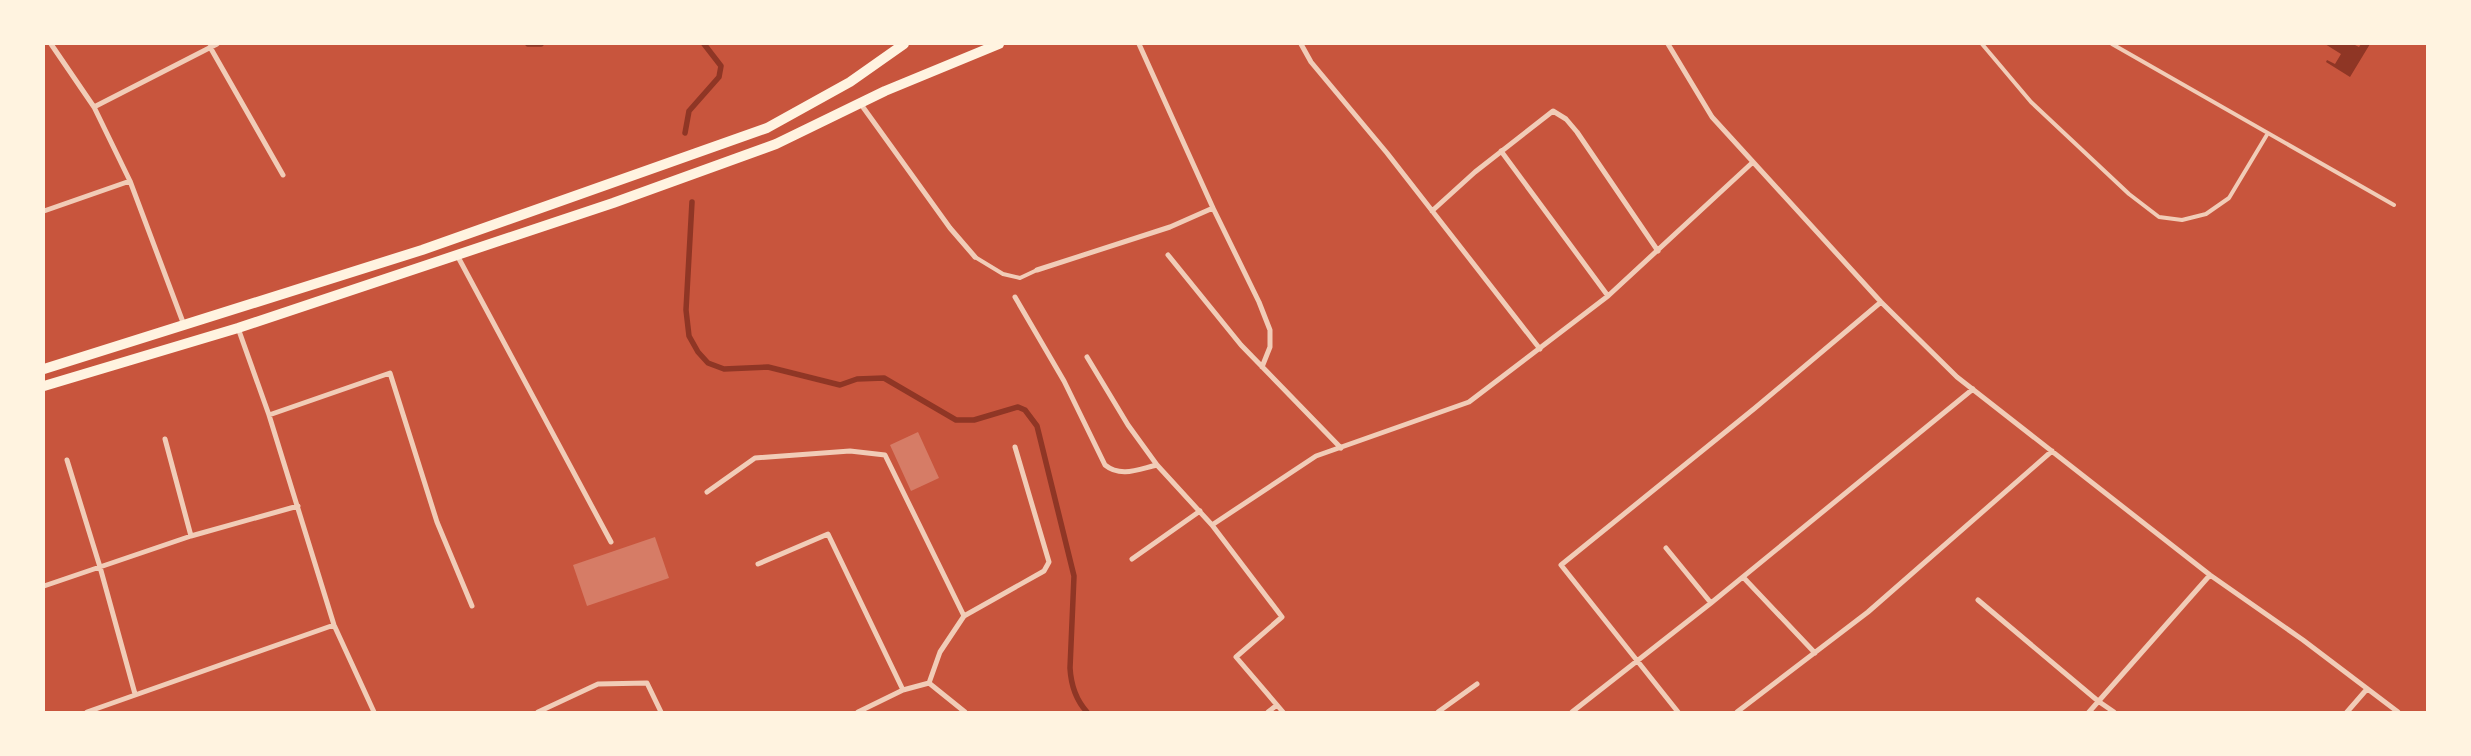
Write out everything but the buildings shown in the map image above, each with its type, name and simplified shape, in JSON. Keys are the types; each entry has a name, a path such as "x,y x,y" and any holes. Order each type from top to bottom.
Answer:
{"main road":[{"path":"44,369 422,250 767,128 850,82 904,44"},
{"path":"44,386 238,328 613,203 776,144 860,103 999,44"}],"street":[{"path":"51,44 94,107 130,181 184,325"},
{"path":"94,107 217,44"},
{"path":"1139,44 1213,208 1259,302 1270,330 1270,347 1262,367"},
{"path":"1301,44 1311,62 1432,211 1540,349"},
{"path":"1668,44 1712,117 1880,302 1973,390 2210,575 2303,640 2398,712"},
{"path":"210,47 283,175"},
{"path":"860,103 950,228 976,257"},
{"path":"1432,211 1475,172 1553,111 1566,119 1658,251"},
{"path":"1501,151 1608,296"},
{"path":"1212,525 1316,456 1469,402 1608,296 1753,162"},
{"path":"44,212 130,181"},
{"path":"1037,270 1170,227 1213,208"},
{"path":"457,254 611,542"},
{"path":"1168,255 1241,345 1341,448"},
{"path":"1015,297 1064,382 1104,465 1112,471 1123,473 1157,465"},
{"path":"1678,712 1561,565 1755,408 1880,302"},
{"path":"238,328 269,415 334,625 374,712"},
{"path":"1087,357 1128,425 1157,465 1212,525 1282,617 1236,657 1283,712"},
{"path":"269,415 390,373 437,522 472,606"},
{"path":"1572,712 1711,603 1973,390"},
{"path":"165,439 190,536"},
{"path":"929,683 940,652 964,616 1044,571 1049,562 1015,448"},
{"path":"707,492 756,458 850,451 884,455 964,616"},
{"path":"1737,712 1868,612 2052,451"},
{"path":"67,460 100,567 135,694"},
{"path":"44,586 190,536 298,506"},
{"path":"1132,559 1200,512"},
{"path":"758,564 828,534 903,690"},
{"path":"1666,548 1711,603"},
{"path":"2089,712 2210,575"},
{"path":"1743,577 1814,653"},
{"path":"1978,600 2098,701 2114,712"},
{"path":"87,712 334,625"},
{"path":"538,712 598,684 647,683 661,712"},
{"path":"858,712 903,690 929,683"},
{"path":"929,683 966,712"},
{"path":"1438,712 1477,684"},
{"path":"2347,712 2367,689"},
{"path":"1268,712 1277,705"}],"lane":[{"path":"1982,44 2031,102 2129,194 2159,217 2182,220 2206,214 2230,198 2268,133"},
{"path":"2112,44 2394,205"},
{"path":"976,257 1003,274 1020,278 1037,270"}],"shaded area":[{"path":"2325,44 2353,44 2359,47 2361,44 2370,44 2350,77 2326,62 2327,60 2335,64 2341,54"}],"waterway":[{"path":"528,44 541,44"},
{"path":"685,133 689,111 719,77 721,66 704,44"},
{"path":"692,202 686,310 689,336 698,352 708,363 724,369 768,367 840,385 857,379 884,378 956,420 974,420 1018,407 1025,410 1037,426 1074,576 1070,668 1077,697 1087,712"}]}
